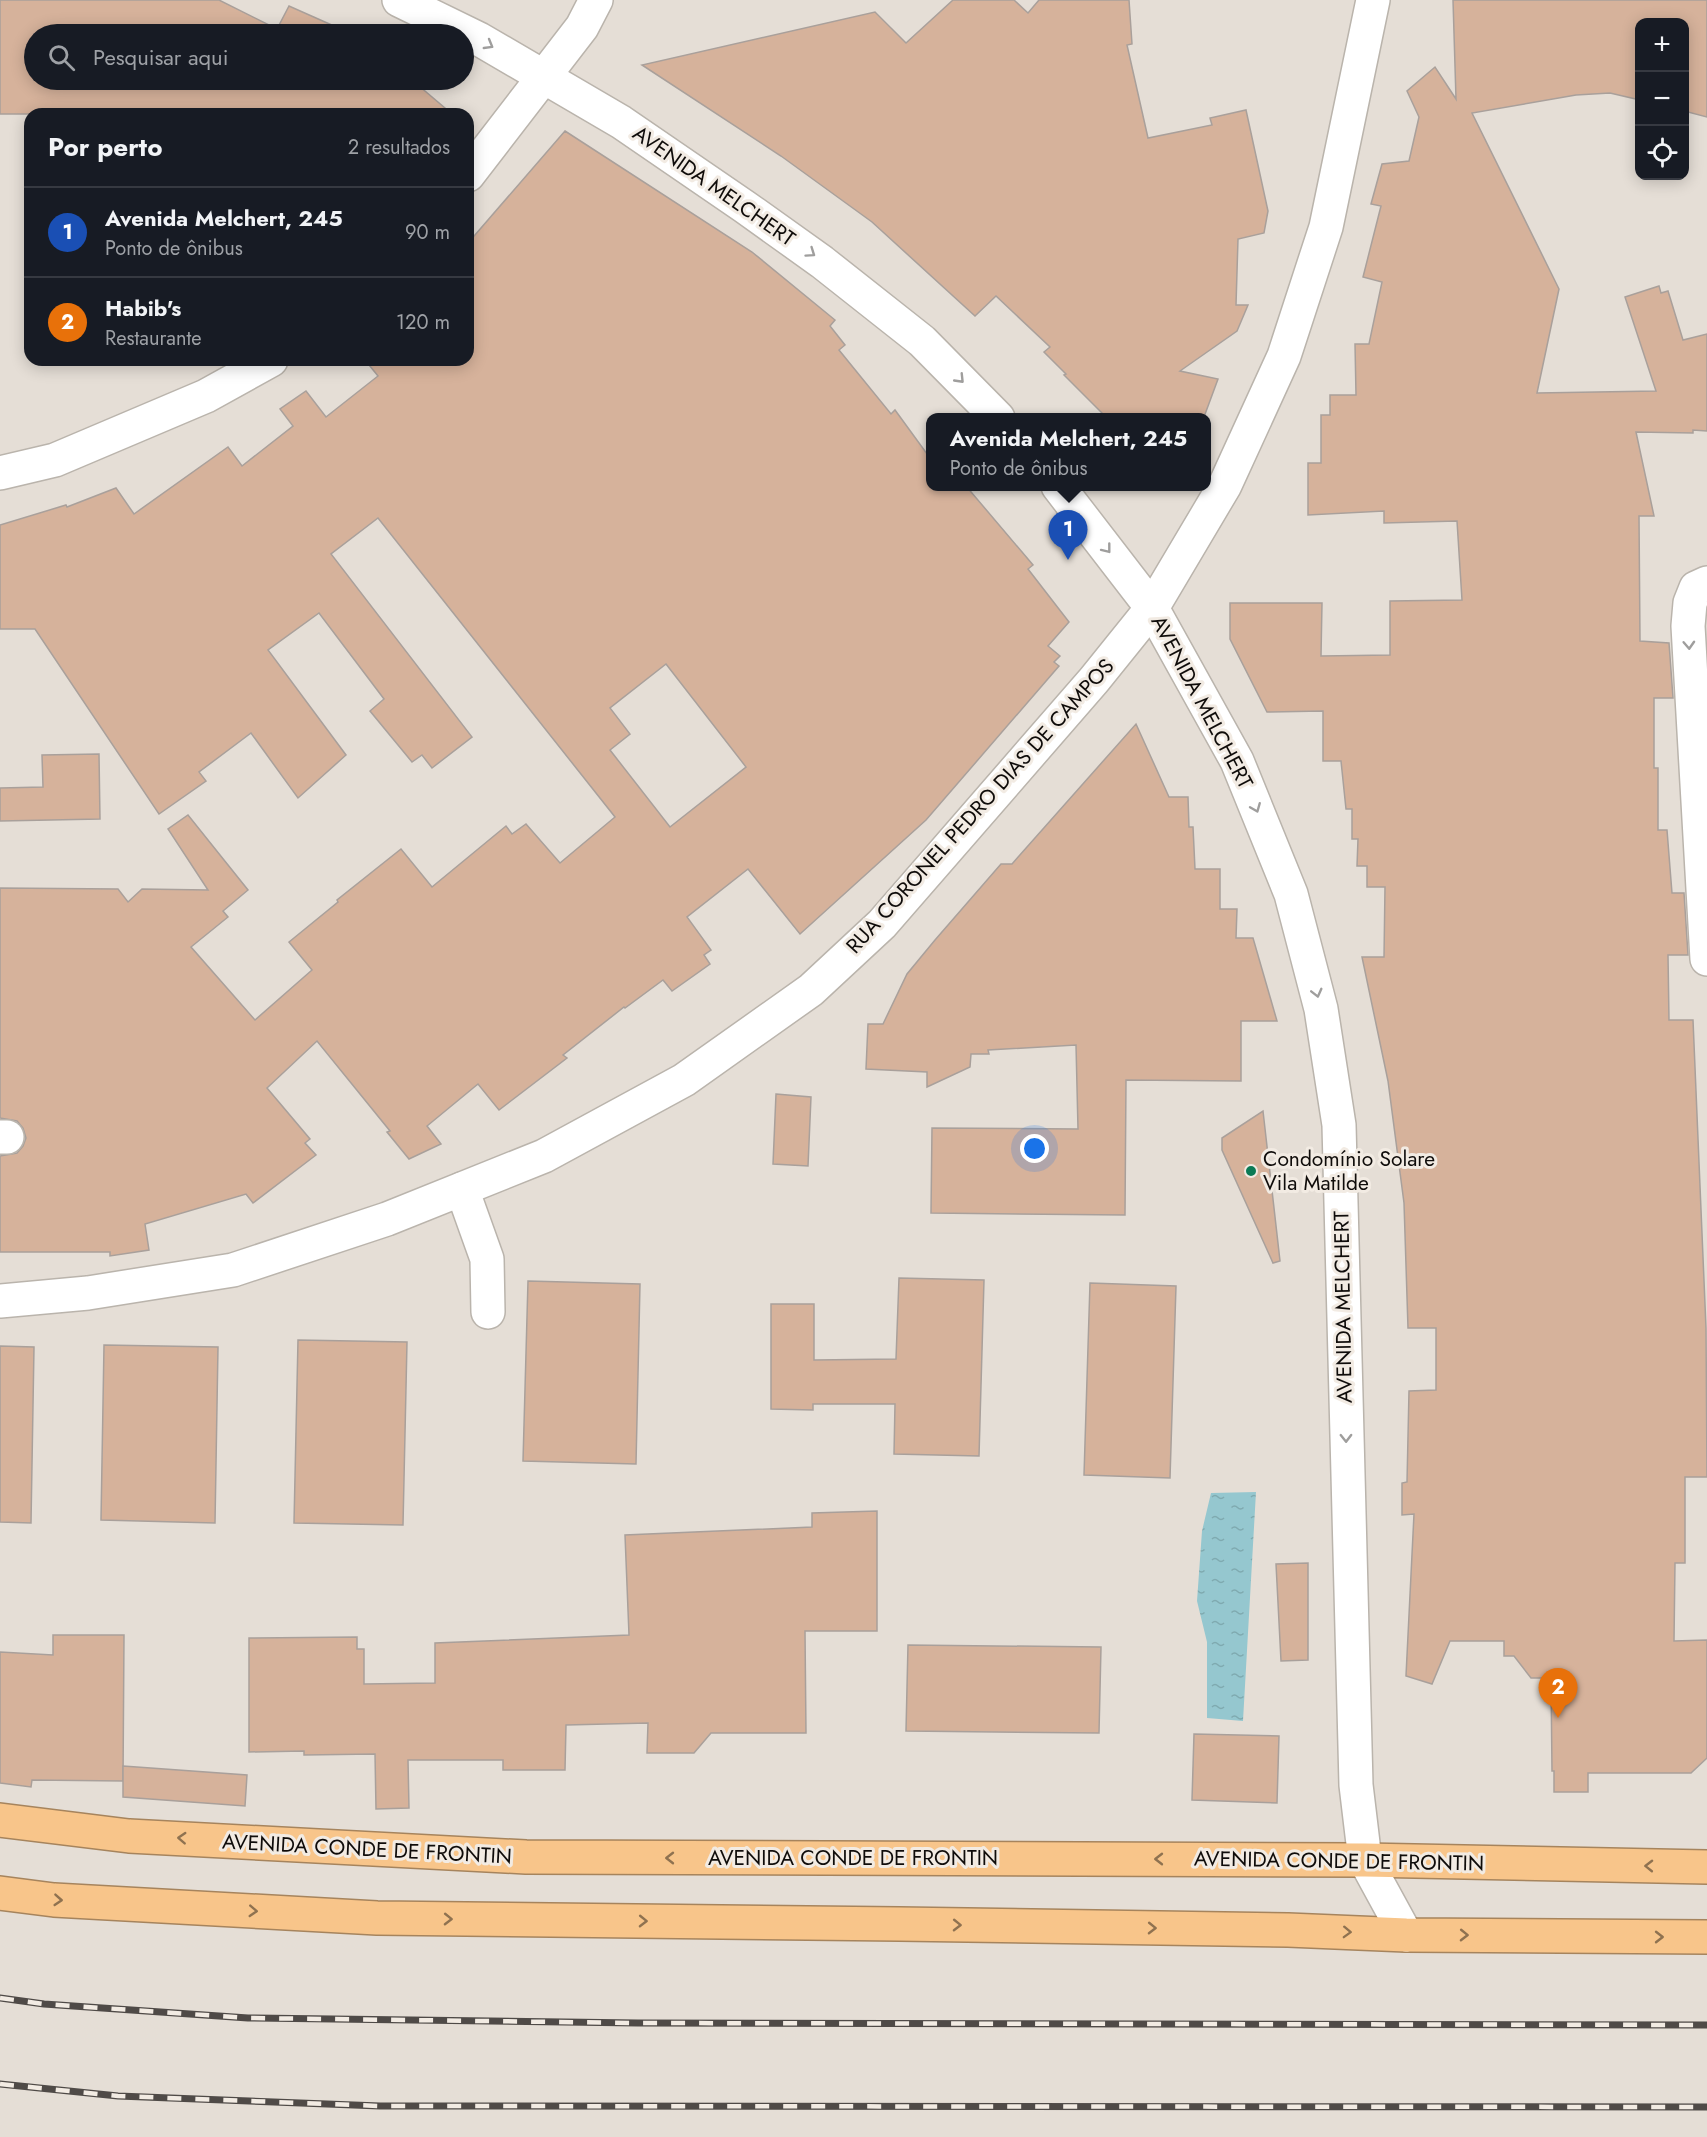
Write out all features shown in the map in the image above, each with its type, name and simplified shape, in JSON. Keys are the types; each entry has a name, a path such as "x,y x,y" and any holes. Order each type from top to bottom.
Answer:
{"highway":[{"name":"AVENIDA CONDE DE FRONTIN","path":"0,1820 129,1836 526,1857 1365,1860 1707,1867"},
{"path":"0,1893 54,1900 377,1918 1288,1930 1406,1935 1707,1937"}],"street":[{"name":"AVENIDA MELCHERT","path":"399,0 448,24"},
{"path":"474,167 582,27 596,0"},
{"name":"RUA CORONEL PEDRO DIAS DE CAMPOS","path":"0,1301 88,1293 233,1270 387,1219 544,1156 684,1080 811,990 882,924 1094,680 1152,608 1225,485 1284,356 1326,227 1373,0"},
{"name":"AVENIDA MELCHERT","path":"474,37 621,122 822,262 922,341 994,413"},
{"path":"0,473 56,460 206,396 260,366"},
{"name":"AVENIDA MELCHERT","path":"1062,491 1152,608 1237,761 1292,894 1321,1010 1339,1125 1356,1785 1365,1860 1406,1935"},
{"path":"1701,585 1689,603 1688,626 1707,959"},
{"path":"462,1189 487,1259 488,1312"}],"water":[{"path":"1256,1492 1243,1721 1207,1718 1207,1642 1197,1601 1202,1531 1211,1493"}],"building":[{"path":"0,0 219,0 267,24 24,24 24,90 424,90 445,108 24,108 24,114 0,114"},
{"path":"953,0 1014,0 1028,13 1039,0 1129,0 1132,44 1127,45 1148,138 1212,125 1210,118 1246,110 1268,211 1264,233 1238,239 1236,305 1248,305 1237,331 1180,371 1218,379 1205,413 1102,413 1044,352 1050,347 996,296 975,316 872,222 781,156 642,65 875,12 906,43"},
{"path":"1453,0 1707,0 1707,117 1689,112 1689,18 1635,18 1635,99 1610,93 1576,95 1472,113 1559,289 1537,393 1656,391 1625,297 1659,286 1661,293 1668,291 1683,340 1707,334 1707,431 1693,430 1693,433 1636,432 1654,516 1639,516 1640,641 1669,643 1673,698 1654,698 1654,768 1658,768 1658,830 1667,830 1672,893 1684,893 1688,955 1668,955 1669,1020 1693,1020 1706,1328 1707,1477 1685,1477 1685,1563 1675,1563 1674,1641 1707,1640 1707,1758 1691,1773 1588,1773 1588,1792 1554,1792 1551,1678 1531,1678 1514,1656 1504,1656 1504,1641 1450,1641 1432,1684 1406,1676 1414,1514 1402,1515 1402,1483 1407,1482 1409,1391 1436,1390 1436,1328 1408,1328 1404,1203 1388,1081 1362,957 1384,957 1385,887 1367,887 1367,866 1357,866 1358,839 1352,839 1352,809 1346,809 1341,761 1323,761 1323,711 1267,712 1230,639 1230,603 1322,603 1321,656 1390,655 1390,601 1462,600 1457,521 1384,523 1384,511 1308,515 1308,463 1321,463 1321,415 1330,415 1330,395 1356,395 1355,344 1369,344 1382,282 1363,277 1381,206 1371,204 1382,164 1409,161 1419,117 1407,91 1435,67 1456,99"},
{"path":"289,6 330,24 280,24"},
{"path":"565,131 752,252 835,320 830,326 845,345 839,350 891,414 895,410 926,453 926,491 970,491 1033,565 1028,569 1069,622 1048,646 1060,656 1054,662 1059,666 926,820 800,934 748,869 687,917 711,950 704,955 710,964 672,991 663,980 624,1007 563,1055 567,1058 499,1110 478,1084 427,1126 441,1144 409,1159 387,1132 390,1131 317,1041 267,1088 310,1139 305,1143 316,1155 253,1203 246,1194 145,1224 149,1250 110,1256 110,1252 0,1252 0,1156 17,1153 26,1138 23,1128 17,1121 0,1118 0,888 118,889 128,902 142,889 208,890 168,829 188,815 248,890 223,911 228,917 191,947 255,1020 312,970 289,942 401,849 432,887 506,826 512,834 526,824 560,863 615,817 378,518 331,554 472,737 432,768 422,755 412,762 370,711 384,699 319,613 268,650 346,755 298,798 251,733 199,772 206,781 159,814 35,629 0,629 0,525 66,505 67,507 116,488 134,514 228,447 242,466 293,426 280,409 306,391 326,417 378,376 370,366 474,366 474,236","holes":["666,664 746,767 670,827 610,750 630,734 610,708"]},
{"path":"1136,724 1169,797 1188,797 1189,827 1193,827 1195,869 1220,869 1220,909 1237,909 1236,938 1253,938 1277,1021 1241,1021 1241,1081 1126,1080 1125,1215 931,1213 932,1128 1078,1129 1076,1045 988,1050 989,1054 971,1054 970,1067 927,1087 927,1072 866,1069 868,1024 883,1024 907,974 935,940 1001,864 1012,864"},
{"path":"99,754 100,819 0,821 0,788 43,787 42,755"},
{"path":"776,1094 811,1097 808,1166 773,1164"},
{"name":"Condomínio Solare Vila Matilde","path":"1263,1111 1280,1261 1273,1263 1222,1150 1222,1138"},
{"path":"899,1278 984,1280 979,1456 894,1454 895,1404 813,1404 813,1410 771,1409 771,1304 814,1304 814,1360 896,1359"},
{"path":"528,1281 640,1284 636,1464 523,1461"},
{"path":"1090,1283 1176,1286 1170,1478 1084,1475"},
{"path":"298,1340 407,1342 403,1525 294,1523"},
{"path":"104,1345 218,1347 215,1523 101,1520"},
{"path":"0,1346 34,1347 31,1523 0,1522"},
{"path":"877,1511 877,1631 805,1631 806,1733 711,1733 694,1753 647,1753 648,1723 566,1725 565,1770 503,1770 503,1760 408,1760 409,1808 376,1809 375,1754 304,1755 304,1751 249,1752 249,1638 357,1637 357,1649 364,1649 364,1684 435,1683 435,1643 629,1635 625,1535 812,1527 812,1513"},
{"path":"1308,1563 1308,1660 1281,1661 1276,1564"},
{"path":"53,1635 124,1635 123,1781 32,1780 31,1787 0,1783 0,1652 53,1655"},
{"path":"908,1645 1101,1647 1099,1733 906,1731"},
{"path":"1194,1734 1279,1736 1277,1803 1192,1800"},
{"path":"123,1766 247,1775 245,1806 123,1797"}],"railway":[{"path":"0,1998 44,2004 248,2018 638,2023 1707,2025"},
{"path":"0,2084 118,2096 380,2106 1707,2107"}],"place":[{"name":"Avenida Melchert, 245","path":"1068,560"},
{"name":"Condomínio Solare Vila Matilde","path":"1251,1171"},
{"name":"Habib's","path":"1558,1718"}]}
